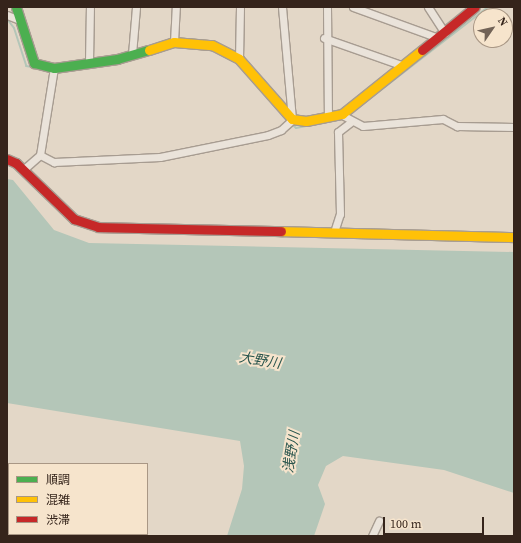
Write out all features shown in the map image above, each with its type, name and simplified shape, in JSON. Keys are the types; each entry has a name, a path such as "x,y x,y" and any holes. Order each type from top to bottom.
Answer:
{"street":[{"path":"16,7 17,19 34,63 54,68 132,54 174,42 212,45 239,59 290,121"},
{"path":"89,62 90,7"},
{"path":"132,54 136,7"},
{"path":"174,42 176,7"},
{"path":"239,59 240,7"},
{"path":"282,7 290,121"},
{"path":"327,7 324,38 328,116"},
{"path":"353,7 436,37"},
{"path":"428,7 445,33"},
{"path":"334,232 340,214 338,132 347,117 401,65 436,37 445,33 475,7"},
{"path":"7,15 17,19"},
{"path":"324,38 401,65"},
{"path":"24,169 40,155 54,68"},
{"path":"40,155 54,162 160,157 268,135 290,121 328,116 347,117 363,126 443,119 457,126 514,127"},
{"path":"7,159 24,169 74,219 98,227 514,236"},
{"path":"372,536 379,521"}],"water":[{"path":"7,179 13,180 54,230 89,243 514,252 514,493 444,470 343,456 326,466 318,485 325,504 314,536 227,536 242,489 244,466 240,441 7,403"}],"waterway":[{"path":"350,114 488,7"},
{"path":"7,19 14,28 26,66 32,67"},
{"path":"291,123 296,128 341,119"}],"traffic: fast":[{"path":"16,7 34,63 54,68 117,59 149,50"}],"traffic: slow":[{"path":"149,50 174,42 212,45 239,59 292,119 306,121 342,114 422,50"},
{"path":"281,231 514,237"}],"traffic: jam":[{"path":"422,50 475,7"},
{"path":"7,159 16,163 74,219 98,227 281,231"}],"water label":[{"name":"大野川","path":"260,360"},
{"name":"浅野川","path":"291,452"}]}
